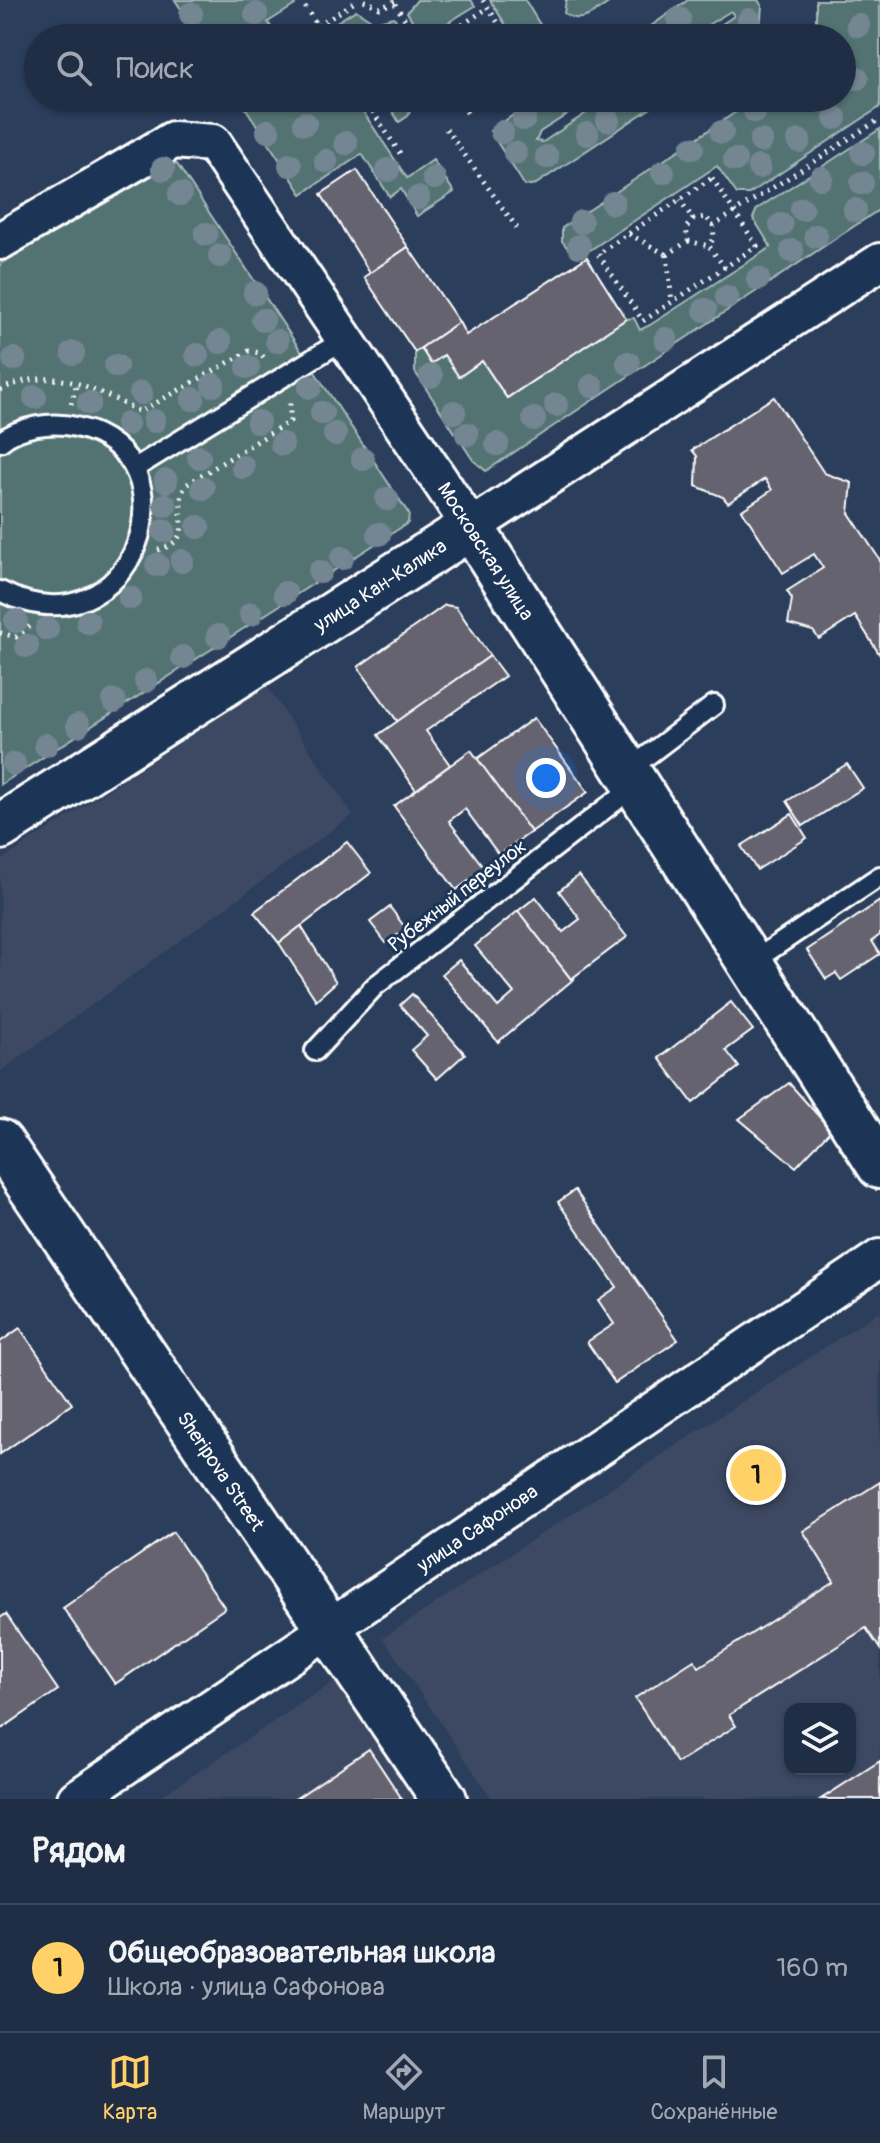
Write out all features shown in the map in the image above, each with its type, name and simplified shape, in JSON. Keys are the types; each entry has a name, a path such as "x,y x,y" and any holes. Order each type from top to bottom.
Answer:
{"street":[{"name":"Московская улица","path":"0,241 173,140 213,143 471,527 880,1166"},
{"name":"улица Кан-Калика","path":"0,827 880,262"},
{"name":"Sheripova Street","path":"0,1142 444,1799"},
{"name":"улица Сафонова","path":"76,1799 880,1258"}],"lane":[{"path":"135,468 345,339"},
{"path":"0,442 22,430 64,424 88,429 104,439 135,468 142,491 141,533 135,554 109,585 91,597 47,605 23,602 0,591"},
{"name":"Рубежный переулок","path":"315,1051 375,986 631,778 714,705"},
{"path":"749,964 880,876"}],"path":[{"path":"301,0 317,24"},
{"path":"321,24 361,0 380,8 397,2 409,24"},
{"path":"483,0 499,24"},
{"path":"463,24 488,8"},
{"path":"373,112 403,158"},
{"path":"713,226 880,119"},
{"path":"446,129 517,228"},
{"path":"712,178 757,246 643,321 598,254 680,200 712,178"},
{"path":"680,200 693,219"},
{"path":"688,241 686,228 693,219 706,217 713,226 714,237 709,246"},
{"path":"629,234 667,255"},
{"path":"667,255 688,241 709,246 725,268"},
{"path":"667,255 672,302"}],"shaded area":[{"path":"267,686 353,815 1,1071 0,861"},
{"path":"880,1311 880,1799 492,1799 383,1638"},
{"path":"339,1678 420,1799 157,1799"}],"green space":[{"path":"175,0 292,0 295,5 269,24 191,24"},
{"path":"417,0 471,0 475,6 446,24 414,24 407,12"},
{"path":"490,0 525,0 540,24 505,24"},
{"path":"566,0 613,0 589,16 577,18 564,13"},
{"path":"688,0 758,0 762,6 760,24 722,24 734,16 731,11 709,24 654,24"},
{"path":"816,0 880,0 880,107 749,194 737,194 717,166 584,254 573,255 562,241 562,228 736,112 856,112 856,24 816,24"},
{"path":"356,10 374,22 394,17 398,24 333,24"},
{"path":"248,112 363,112 407,178 433,160 454,192 417,216 401,189 390,197 362,154 302,194"},
{"path":"393,112 410,112 408,116 399,122"},
{"path":"518,112 571,112 540,132 536,141 543,142 588,112 645,112 536,184 525,186 490,131"},
{"path":"880,129 880,209 486,471 473,460 415,372 415,352 421,348 431,363 444,355 459,376 482,361 507,398 626,319 634,318 640,330 650,325 771,247 753,218 757,209"},
{"path":"166,161 177,164 409,514 408,523 0,785 0,264"}],"building":[{"path":"357,170 408,247 370,273 321,194"},
{"path":"408,247 459,322 415,352 364,277"},
{"path":"587,257 626,319 507,398 482,361 459,377 444,355 431,364 421,348 459,322 466,335"},
{"path":"774,397 824,473 852,483 849,513 880,560 880,655 855,616 819,639 813,631 788,624 792,599 787,591 823,568 814,554 783,573 742,510 772,490 765,479 728,503 723,497 696,486 697,456 692,450"},
{"path":"445,605 456,607 490,656 398,722 358,667"},
{"path":"490,656 505,676 426,731 450,765 416,790 378,735"},
{"path":"534,718 588,792 531,832 477,759"},
{"path":"471,750 531,832 499,855 465,809 449,821 485,869 456,890 394,806"},
{"path":"847,764 863,788 803,826 787,801"},
{"path":"792,814 807,838 757,870 741,846"},
{"path":"347,842 371,873 279,943 254,912"},
{"path":"579,875 627,937 571,979 518,911 536,897 563,932 580,919 559,891"},
{"path":"880,901 880,935 872,941 880,954 841,980 836,973 826,979 807,950"},
{"path":"390,907 406,929 386,943 370,922"},
{"path":"518,911 571,979 575,978 498,1042 442,974 459,960 498,1007 514,993 475,946"},
{"path":"301,926 336,982 316,1000 279,943"},
{"path":"412,994 465,1054 437,1079 411,1050 427,1036 400,1005"},
{"path":"731,1002 753,1030 726,1050 739,1067 693,1103 659,1058"},
{"path":"789,1083 831,1130 796,1167 739,1119"},
{"path":"575,1190 678,1340 615,1383 587,1342 614,1324 598,1300 617,1287 558,1202"},
{"path":"20,1328 72,1404 0,1454 0,1342"},
{"path":"880,1482 880,1649 866,1628 729,1715 736,1726 677,1763 635,1698 694,1660 699,1667 834,1581 803,1531"},
{"path":"173,1532 225,1608 115,1684 63,1608"},
{"path":"6,1614 58,1690 0,1730 0,1618"},
{"path":"369,1749 402,1799 295,1799"},
{"path":"880,1761 880,1799 821,1799"}],"place":[{"name":"Общеобразовательная школа","path":"756,1475"}]}
